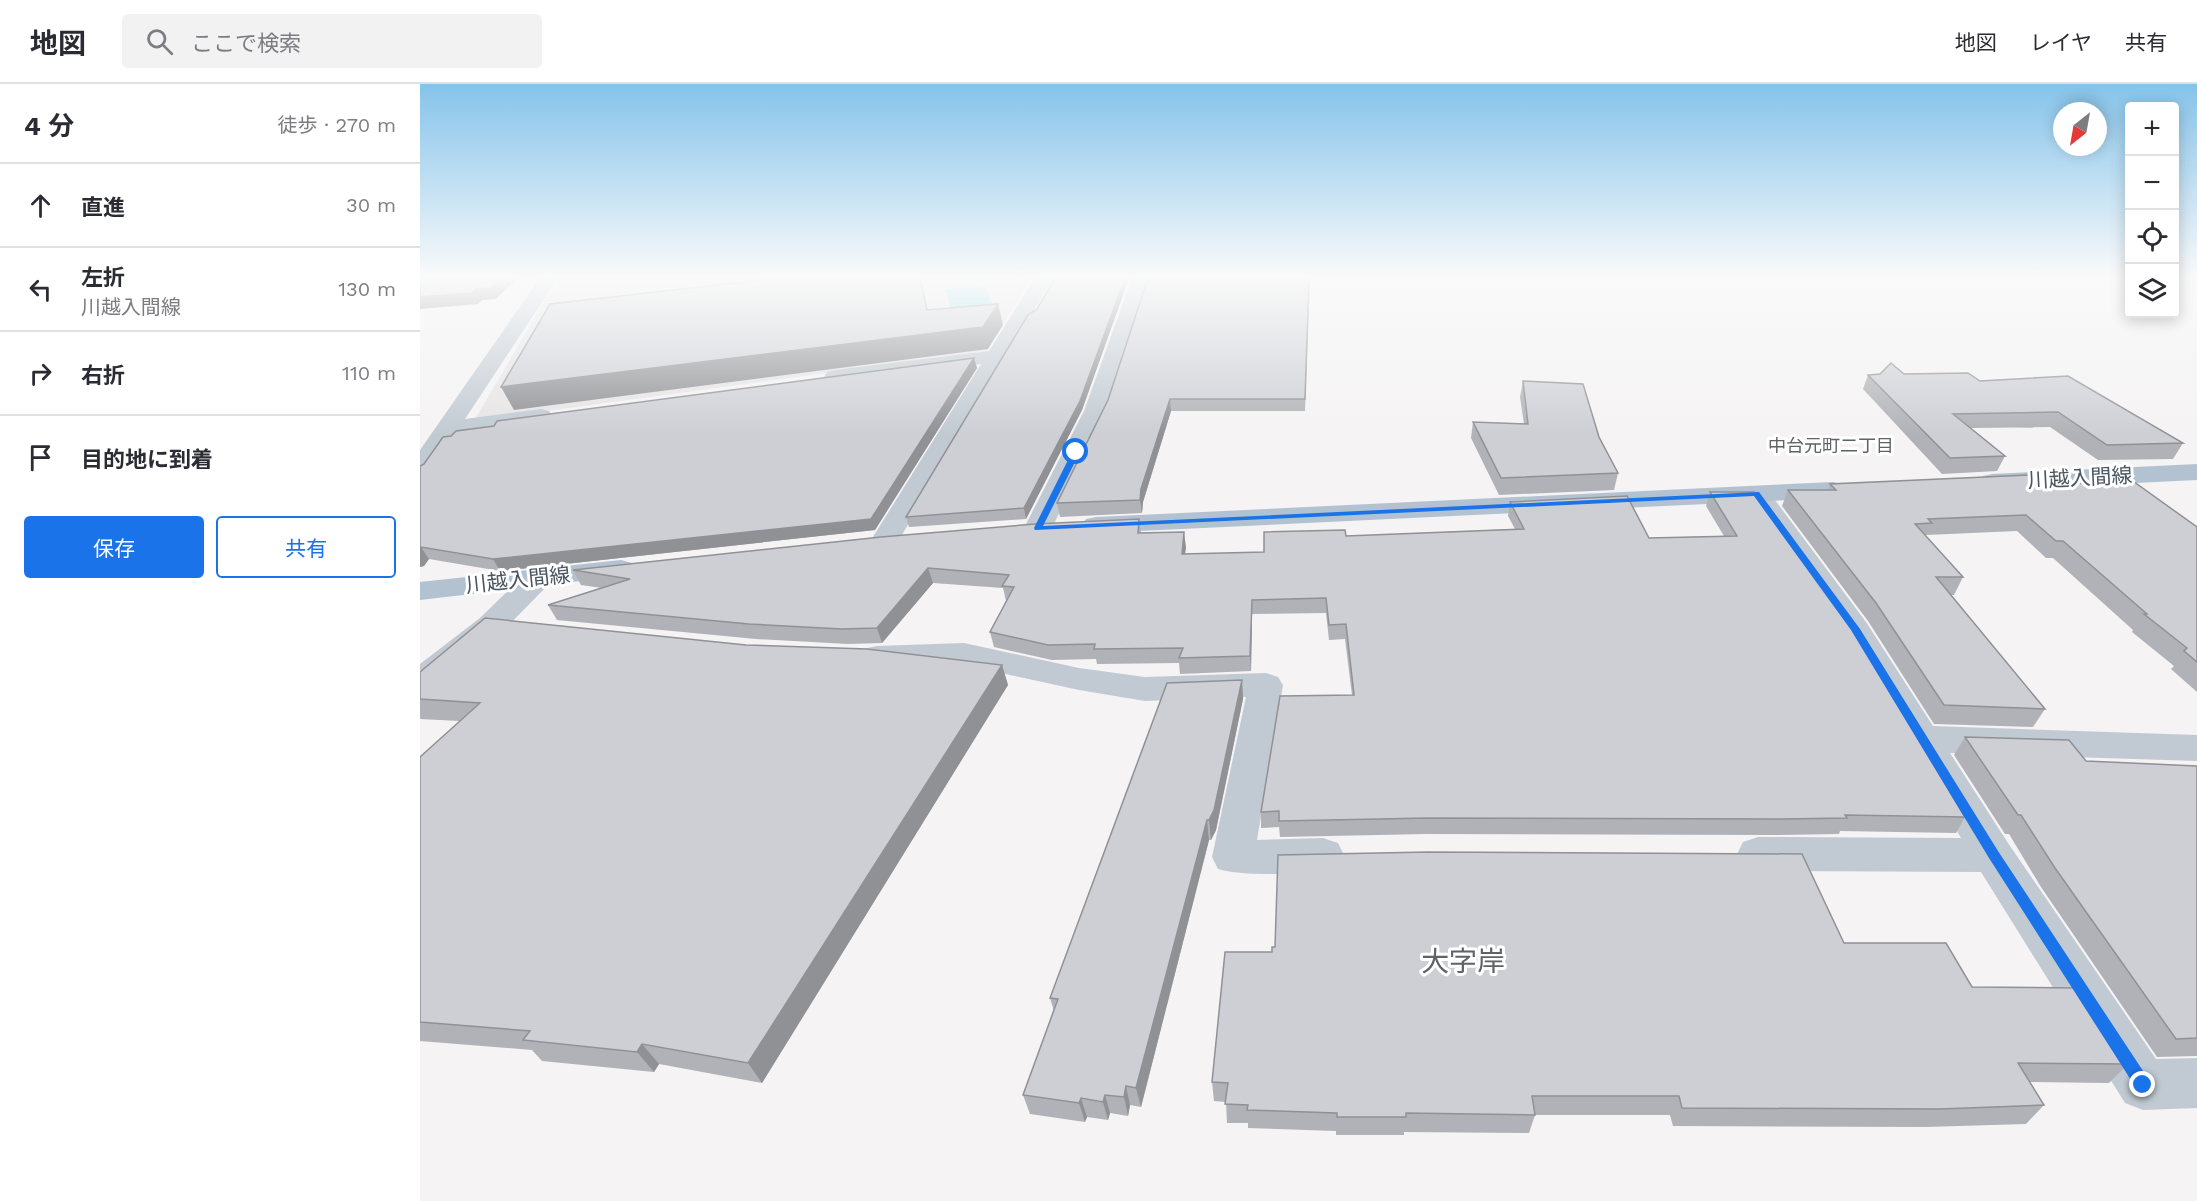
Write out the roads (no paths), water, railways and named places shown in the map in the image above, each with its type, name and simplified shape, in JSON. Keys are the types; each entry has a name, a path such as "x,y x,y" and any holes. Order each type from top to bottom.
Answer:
{"main road":[{"name":"川越入間線","path":"1964,483 2197,472"},
{"path":"1009,531 1860,489"},
{"path":"874,541 919,537"},
{"name":"川越入間線","path":"420,591 642,566"}],"street":[{"path":"420,469 513,330"},
{"path":"874,541 1013,330"},
{"path":"1058,527 1123,330"},
{"path":"810,380 997,356"},
{"path":"445,429 563,413"},
{"path":"1756,494 1855,629 1993,855 2143,1085 2197,1083"},
{"path":"420,682 491,625 538,578"},
{"path":"491,625 526,628"},
{"path":"848,657 964,654 1079,679 1145,689 1266,685 1233,857 1358,855"},
{"path":"1923,739 2197,748"},
{"path":"1719,854 1993,855"}],"district":[{"name":"中台元町二丁目","path":"1831,446"},
{"name":"大字岸","path":"1463,961"}]}
